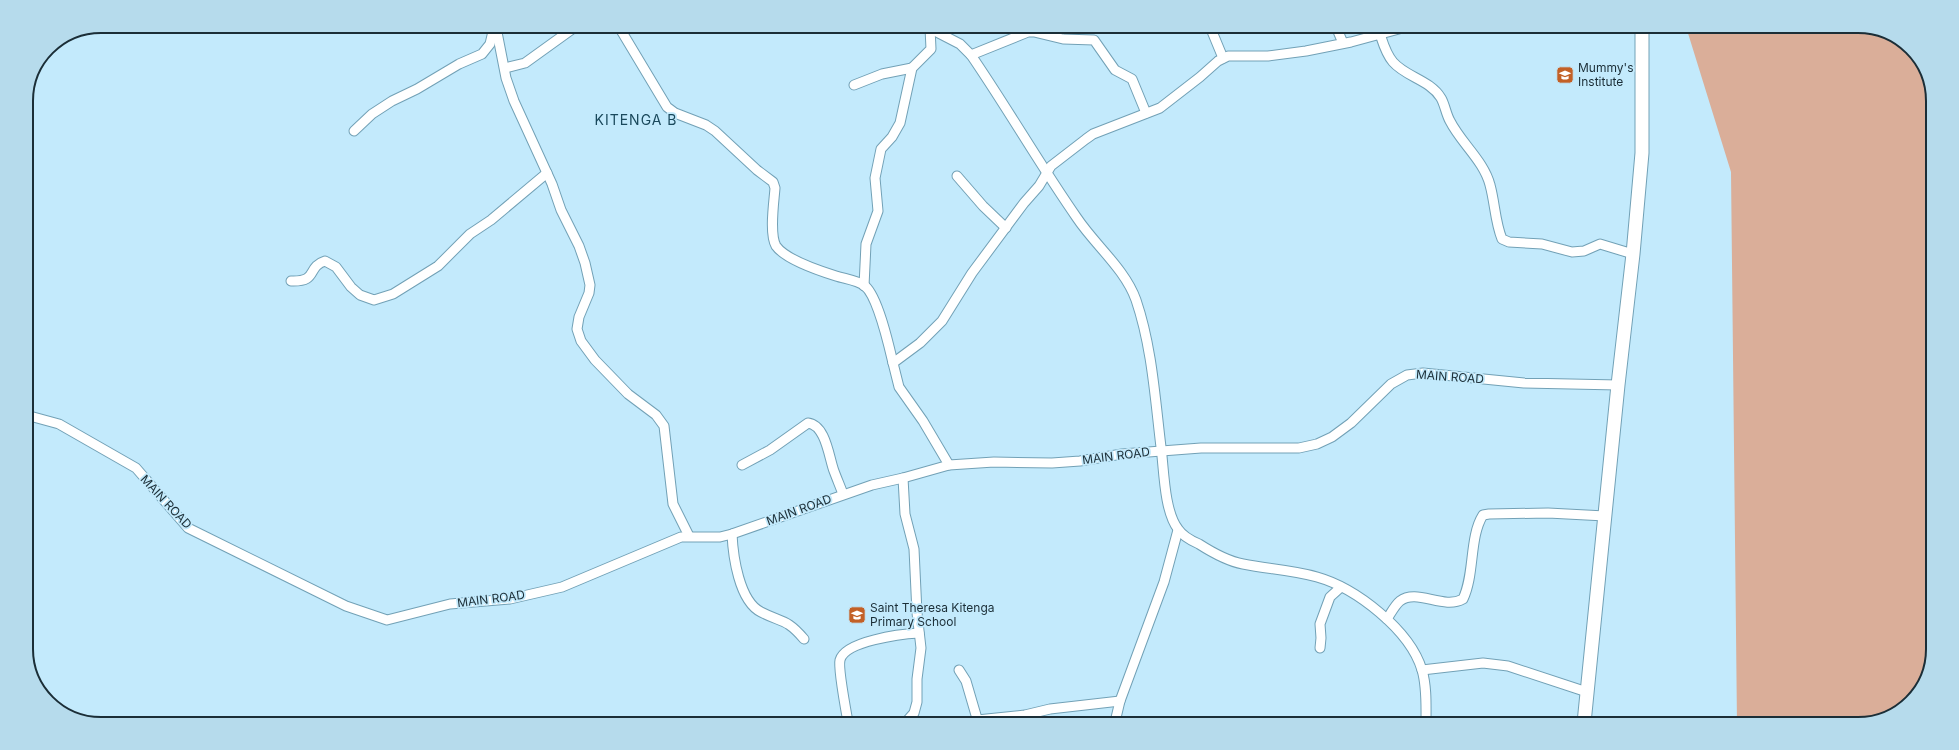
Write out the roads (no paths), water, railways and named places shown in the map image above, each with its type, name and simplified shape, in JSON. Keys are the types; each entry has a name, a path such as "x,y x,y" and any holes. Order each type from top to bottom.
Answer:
{"main road":[{"path":"1585,717 1618,385 1633,254 1642,153 1642,33"}],"street":[{"path":"354,132 372,114 392,101 417,89 459,64 482,54 490,44 493,33"},
{"path":"496,33 514,101 547,173 561,210 579,246 587,270 590,285 589,293 579,317 577,329 581,341 595,360 628,394 656,415 664,426 673,504 689,536"},
{"path":"505,68 526,63 567,33"},
{"path":"623,33 667,107 675,113 706,125 773,182 775,188 773,237 776,246 786,254 815,269 864,286 869,292 882,323 899,388 923,421 949,465"},
{"path":"864,286 866,244 878,211 875,178 881,148 900,123 912,68 931,49 930,33"},
{"path":"939,33 960,44 971,56 1078,221 1122,275 1135,297 1146,340 1162,451 1162,464 1166,491 1173,519 1178,530 1196,543 1232,561 1316,576 1341,587 1387,618 1410,646 1422,670 1426,700 1426,717"},
{"path":"971,56 1026,33"},
{"path":"1038,33 1063,39 1094,40 1115,70 1132,79 1146,113"},
{"path":"1213,33 1223,58"},
{"path":"1339,33 1343,44"},
{"path":"893,363 920,342 942,320 972,273 1039,186 1055,162 1093,134 1146,113 1169,102 1223,58 1234,55 1268,56 1343,44 1384,33"},
{"path":"1380,34 1392,61 1401,69 1424,82 1437,92 1442,100 1450,121 1461,140 1475,158 1490,184 1502,239 1509,242 1542,244 1572,252 1584,251 1591,246 1600,244 1633,254"},
{"path":"854,85 882,74 912,68"},
{"path":"291,281 308,279 320,263 325,261 336,267 360,296 374,300 394,294 438,266 470,234 500,214 547,173"},
{"path":"957,176 983,206 1006,228"},
{"name":"MAIN ROAD","path":"33,417 59,424 136,468 188,528 346,606 387,620 450,604 510,599 562,587 681,537 720,537 732,534 872,484 903,478 949,465 994,462 1080,461 1122,454 1162,451 1238,447 1299,448 1317,444 1332,437 1351,423 1391,384 1407,374 1423,373 1524,383 1618,385"},
{"path":"742,465 770,450 808,423 812,424 819,430 824,440 843,494"},
{"path":"903,478 905,508 914,550 918,633 921,648 916,680 917,702 914,713 910,717"},
{"path":"1387,618 1399,602 1411,597 1451,603 1456,603 1463,599 1470,577 1477,527 1483,516 1489,514 1515,515 1531,513 1605,516"},
{"path":"1116,717 1120,701 1164,582 1178,530"},
{"path":"732,534 736,566 746,597 752,606 761,612 786,621 795,628 804,639"},
{"path":"1320,648 1322,638 1320,624 1330,597 1341,587"},
{"path":"847,717 840,662 844,652 853,647 876,640 918,633"},
{"path":"1422,670 1483,663 1508,666 1587,692"},
{"path":"959,670 966,681 976,717"},
{"path":"1009,717 1050,709 1120,701"}],"place":[{"name":"Mummy's Institute","path":"1565,75"},
{"name":"Saint Theresa Kitenga Primary School","path":"857,615"}],"district":[{"name":"KITENGA B","path":"636,120"}]}
